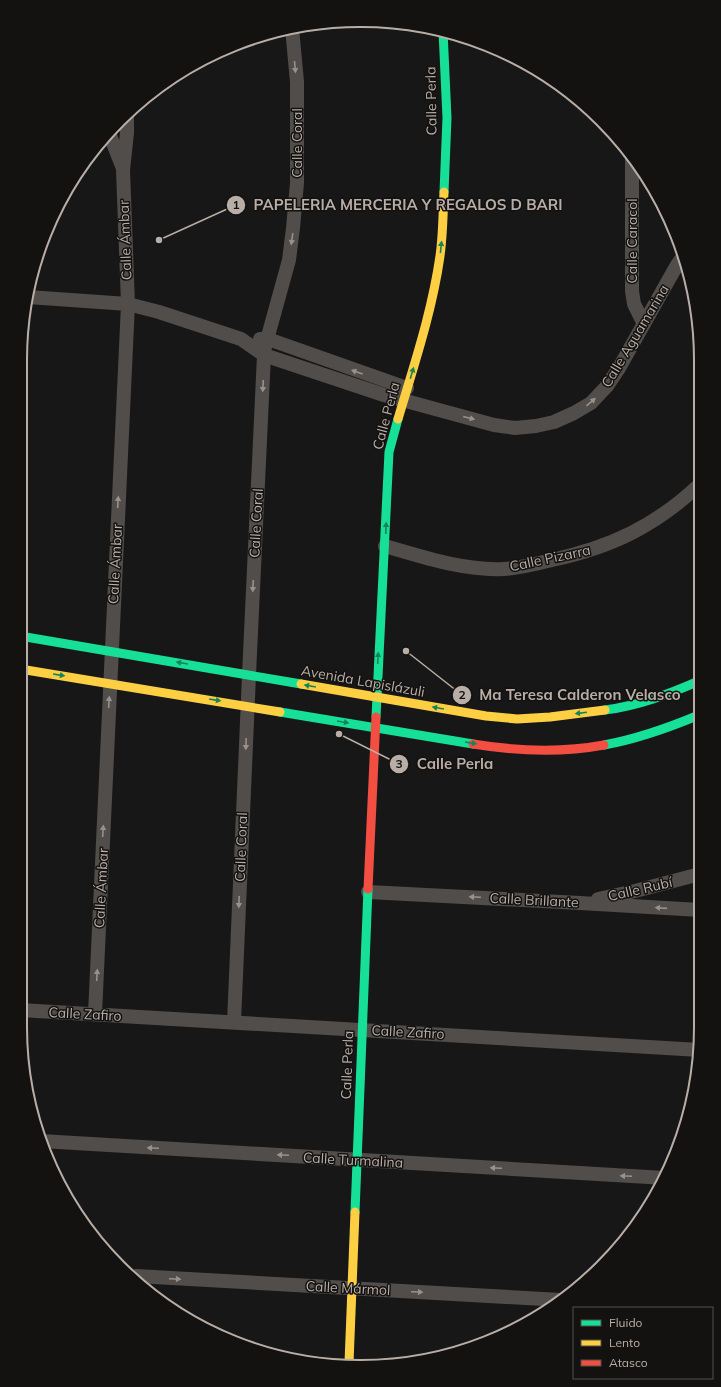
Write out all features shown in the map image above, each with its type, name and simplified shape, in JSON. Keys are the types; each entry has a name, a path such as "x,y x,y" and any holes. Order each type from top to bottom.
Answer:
{"main road":[{"name":"Calle Perla","path":"349,1359 376,697 389,452 427,321 435,285 442,235 447,118 443,37"},
{"name":"Avenida Lapislázuli","path":"27,637 486,716 517,718 543,717 616,709 668,694 694,683"},
{"path":"27,670 481,745 539,750 577,749 617,744 673,727 694,717"}],"street":[{"name":"Calle Coral","path":"234,1022 248,675 264,355 289,260 294,228 297,183 297,82 293,34"},
{"name":"Calle Ámbar","path":"95,1014 128,304 123,170 127,123"},
{"path":"111,139 123,170"},
{"name":"Calle Caracol","path":"632,167 632,291 634,304 644,324"},
{"name":"Calle Aguamarina","path":"33,297 128,304 159,312 241,339 264,355 405,395 494,425 515,428 536,426 554,422 591,403 607,386 679,262"},
{"name":"Calle Aguamarina","path":"241,339 268,339 386,382 405,395"},
{"name":"Calle Pizarra","path":"385,546 430,559 470,567 504,569 533,565 574,556 628,536 662,515 694,489"},
{"name":"Calle Rubí","path":"580,903 694,876"},
{"name":"Calle Brillante","path":"368,892 694,910"},
{"name":"Calle Zafiro","path":"27,1010 693,1050"},
{"name":"Calle Turmalina","path":"48,1141 658,1178"},
{"name":"Calle Mármol","path":"140,1276 552,1299"}],"traffic: fast":[{"path":"443,37 447,118 444,192"},
{"path":"376,717 389,452 398,419"},
{"path":"27,637 301,684"},
{"path":"605,710 629,706 653,699 694,683"},
{"path":"280,712 473,744"},
{"path":"604,745 652,733 694,717"},
{"path":"355,1212 368,889"}],"traffic: slow":[{"path":"398,419 422,338 437,277 442,240 444,192"},
{"path":"27,670 280,712"},
{"path":"301,684 486,716 517,719 550,717 605,710"},
{"path":"349,1359 355,1212"}],"traffic: jam":[{"path":"368,889 376,717"},
{"path":"473,744 522,750 588,748 604,745"}],"place":[{"name":"PAPELERIA MERCERIA Y REGALOS D BARI","path":"159,240"},
{"name":"Ma Teresa Calderon Velasco","path":"406,651"},
{"name":"Calle Perla","path":"339,734"}]}
